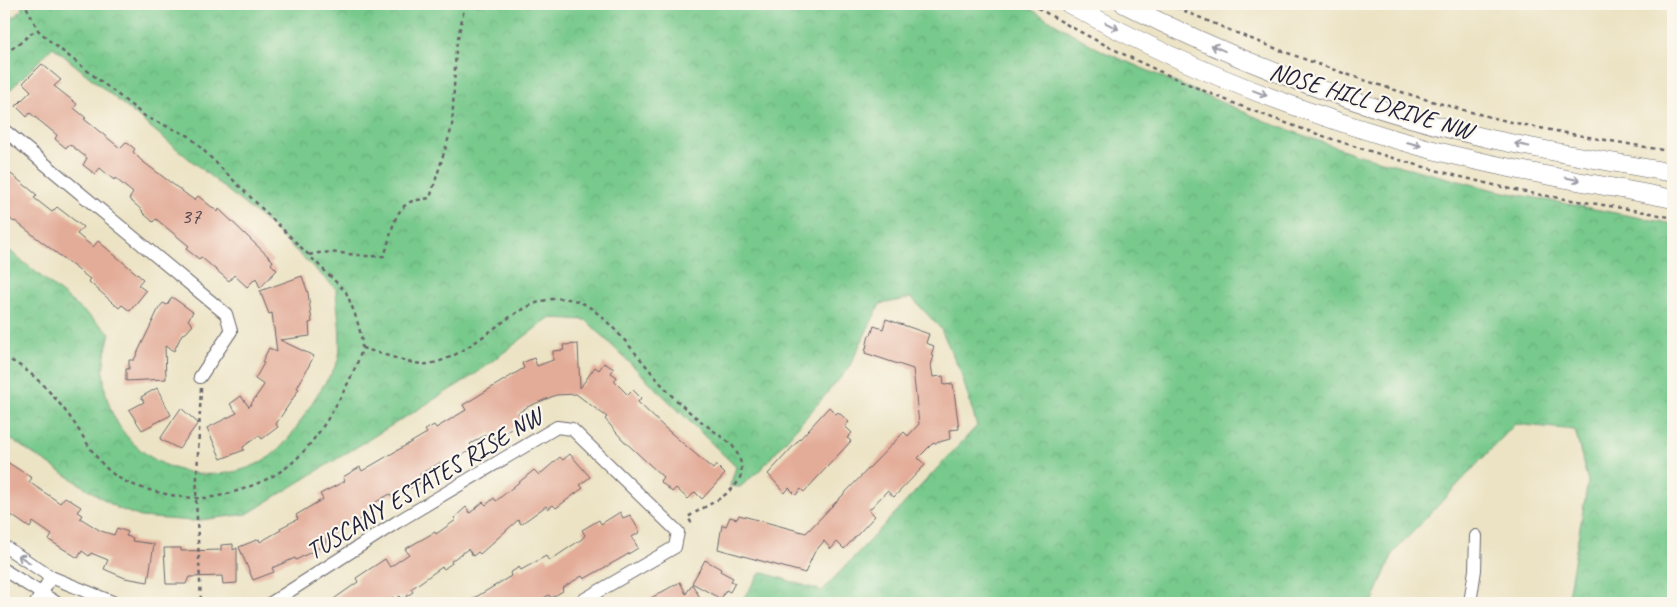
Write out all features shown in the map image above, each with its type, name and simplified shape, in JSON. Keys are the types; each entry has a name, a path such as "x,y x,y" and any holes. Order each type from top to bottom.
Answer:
{"street":[{"name":"NOSE HILL DRIVE NW","path":"1069,4 1202,70 1261,93 1375,132 1433,150 1490,163 1673,199"},
{"name":"NOSE HILL DRIVE NW","path":"1124,4 1235,56 1351,99 1489,138 1673,173"},
{"path":"4,130 226,314 231,331 200,377"},
{"name":"TUSCANY ESTATES RISE NW","path":"270,603 397,522 557,427 572,429 678,532 675,547 578,603"},
{"path":"1470,603 1475,570 1476,536"},
{"path":"4,546 51,577 114,603"},
{"path":"4,570 38,599 57,603"},
{"path":"38,599 51,577"}],"path":[{"path":"309,255 324,251 345,252 366,257 384,256 391,240 394,218 409,202 430,198 452,127 456,48 465,4"},
{"path":"1169,4 1314,64 1414,97 1496,118 1673,152"},
{"path":"4,52 19,46 33,31 38,30"},
{"path":"362,348 426,365 452,359 520,312 546,299 578,301 604,318 674,398 732,445 738,454 742,464 742,473 736,486 729,494 688,517 692,524"},
{"path":"200,377 196,498 201,603"}],"green space":[{"path":"20,4 1022,4 1102,51 1272,124 1355,154 1494,190 1673,224 1673,603 1576,603 1568,596 1588,482 1575,430 1515,424 1393,553 1372,603 740,603 761,572 822,591 977,426 961,373 941,329 912,298 880,304 848,369 761,469 740,487 730,486 736,467 586,320 549,318 474,375 247,514 192,521 141,517 117,508 4,435 4,246 110,333 104,363 104,381 110,408 122,431 140,449 161,463 185,471 210,474 236,471 270,457 284,444 302,420 338,362 340,341 336,289 266,222 53,47 4,96 4,25 23,9"}],"building":[{"path":"42,64 61,80 54,86 77,104 74,108 86,118 84,119 120,148 126,142 135,149 133,152 142,161 194,200 198,196 218,212 219,209 273,261 271,264 277,270 260,288 256,278 247,287 234,275 229,281 201,257 199,259 186,249 189,246 156,219 153,222 129,199 133,193 100,168 95,174 83,165 87,158 72,146 68,145 66,148 55,139 57,135 30,113 27,117 16,106 31,91 23,83"},
{"path":"11,174 37,195 34,198 52,212 57,207 83,227 77,234 93,247 98,241 143,279 138,285 146,291 130,311 122,305 119,308 88,281 90,279 4,214 4,184"},
{"path":"302,276 308,293 312,322 309,323 310,336 280,340 314,356 297,388 299,389 276,424 278,427 262,439 259,435 243,447 244,450 221,459 207,428 237,413 230,404 241,396 249,407 264,385 255,379 264,363 262,362 269,348 277,352 272,313 269,314 260,291"},
{"path":"172,297 193,312 188,320 193,325 186,333 182,334 174,351 165,346 166,379 126,381 126,369 129,369 129,360 134,360 159,308 163,303 167,305"},
{"path":"886,319 929,334 926,343 934,346 931,355 934,356 931,365 933,377 943,376 944,385 953,384 959,429 949,430 950,439 932,444 918,458 925,465 894,497 887,491 869,510 875,516 844,549 837,542 831,549 824,541 814,553 805,573 718,549 722,525 726,526 730,517 737,519 739,515 806,533 904,432 908,436 919,424 913,369 865,353 869,335 871,335 874,326 883,329"},
{"path":"578,344 580,388 595,367 599,370 604,363 614,369 611,373 617,377 614,381 628,395 633,390 641,398 638,402 664,427 713,469 716,465 725,474 702,499 695,492 688,499 676,488 672,492 660,481 663,477 622,439 605,419 607,417 576,394 556,395 527,407 518,413 522,421 495,439 491,432 470,444 473,449 442,466 440,463 420,474 424,481 392,497 390,494 369,506 373,512 326,538 326,544 296,560 295,558 272,568 274,572 253,580 239,547 259,539 260,542 281,530 280,528 298,519 296,515 323,499 320,494 345,481 343,477 360,467 362,471 427,433 425,430 434,425 436,428 466,410 463,405 524,368 522,363 534,358 537,366 553,360 553,351 564,350 563,345"},
{"path":"157,388 171,415 142,430 129,410 144,402 141,397"},
{"path":"829,407 849,422 845,426 852,433 847,438 851,441 804,492 801,489 796,495 789,488 785,493 768,474"},
{"path":"181,408 198,423 179,449 160,439"},
{"path":"570,454 590,477 580,485 583,488 556,508 553,505 548,509 546,506 521,524 518,520 480,554 478,552 473,556 468,549 451,561 452,563 444,569 442,567 411,589 413,592 403,599 400,596 395,600 393,597 384,603 328,603 358,582 356,578 385,559 390,567 409,554 405,549 435,532 436,534 456,520 454,518 466,507 470,513 483,502 486,505 494,498 496,501 534,470 539,475 560,457 563,460"},
{"path":"4,460 32,478 29,482 60,503 65,497 81,507 77,512 82,515 80,518 101,531 114,535 117,528 128,532 126,536 133,538 132,541 154,544 148,582 125,578 104,569 108,560 91,553 89,556 82,551 78,558 49,540 52,535 33,522 30,528 4,510"},
{"path":"620,512 623,518 630,515 640,532 632,537 638,548 625,556 584,579 582,576 562,588 563,591 551,598 549,595 535,603 466,603 511,576 510,573 519,567 521,570 546,556 549,561 582,539 585,535 582,530 599,520 601,524"},
{"path":"233,544 233,550 237,548 237,583 223,584 222,576 189,577 186,584 166,584 164,548 181,548 181,551 221,550 221,545"},
{"path":"705,560 733,578 731,581 735,583 730,592 726,590 721,599 692,583"},
{"path":"680,582 686,594 692,584 703,603 642,603"}]}
